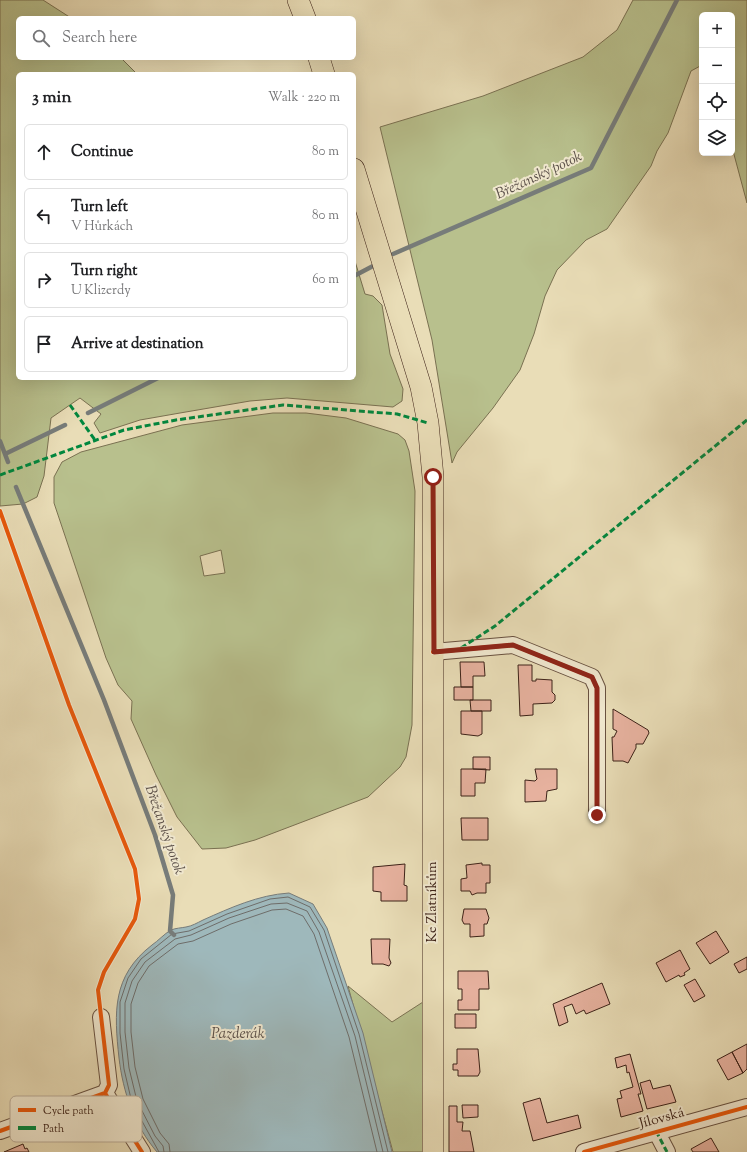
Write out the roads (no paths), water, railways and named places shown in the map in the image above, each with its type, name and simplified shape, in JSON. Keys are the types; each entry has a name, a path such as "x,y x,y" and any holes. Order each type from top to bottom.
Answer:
{"main road":[{"path":"298,0 303,16"},
{"path":"320,60 323,72"},
{"name":"Ke Zlatníkům","path":"356,175 421,386 428,423 433,477 434,1152"}],"street":[{"path":"434,652 513,645 592,677 597,688 597,815"},
{"path":"94,1096 105,1092 109,1085 101,1017"},
{"path":"105,1092 107,1096"},
{"name":"Jílovská","path":"584,1152 747,1107"},
{"path":"0,1131 10,1127"},
{"path":"656,1131 667,1152"},
{"path":"136,1142 142,1152"}],"water":[{"name":"Pazderák","path":"289,893 313,904 327,928 363,1033 392,1152 157,1152 142,1131 142,1096 127,1096 123,1083 119,1058 116,1025 117,1010 123,982 129,969 139,957 171,930 190,926 213,915 255,899"}],"waterway":[{"name":"Břežanský potok","path":"393,254 591,168 677,0"},
{"name":"Břežanský potok","path":"356,275 373,266"},
{"name":"Břežanský potok","path":"88,413 154,380"},
{"name":"Břežanský potok","path":"5,454 65,425"},
{"name":"Břežanský potok","path":"0,441 8,462"},
{"name":"Břežanský potok","path":"16,487 104,700 155,835 173,895 170,931 174,935"}]}
